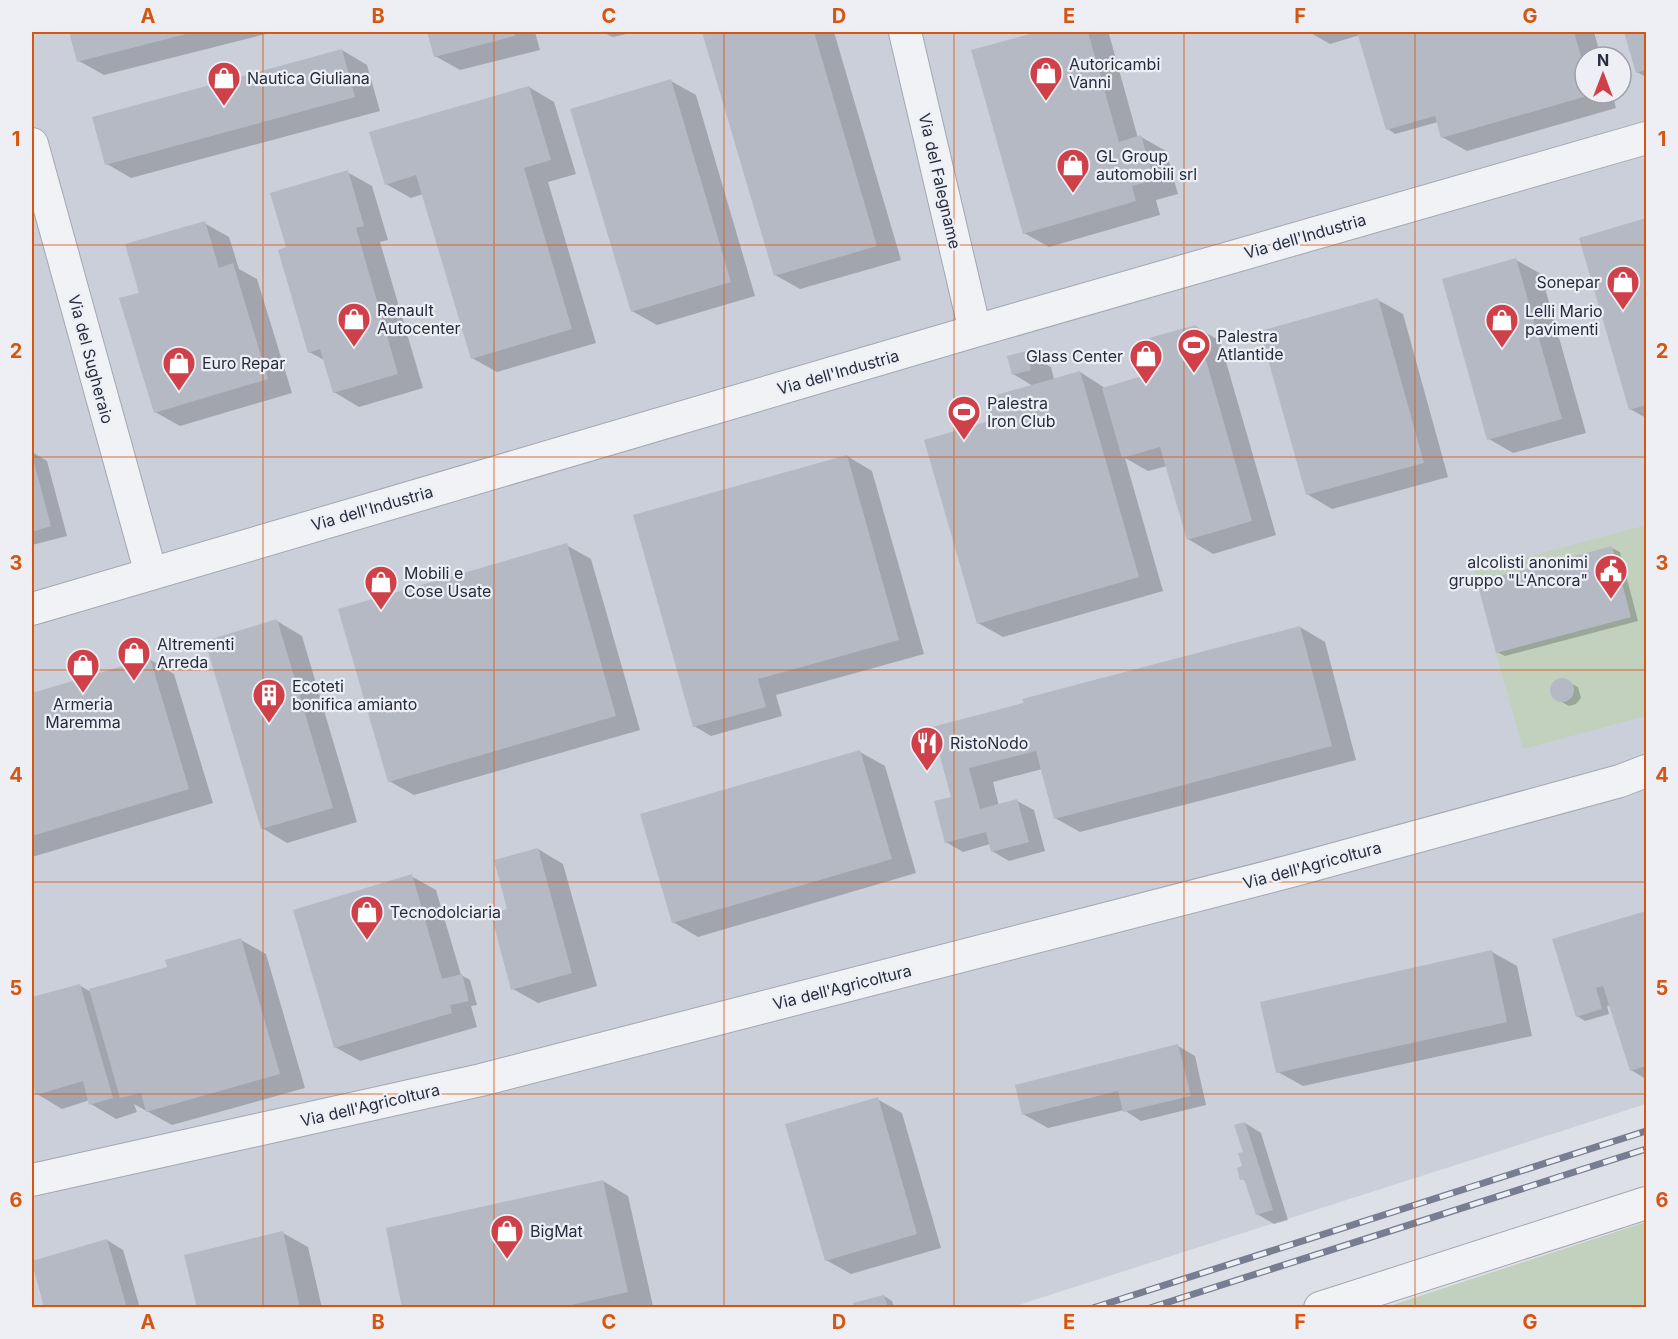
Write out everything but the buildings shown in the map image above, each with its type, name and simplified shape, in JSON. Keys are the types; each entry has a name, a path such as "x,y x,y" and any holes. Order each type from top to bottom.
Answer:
{"street":[{"name":"Via del Falegname","path":"905,32 975,332"},
{"name":"Via dell'Industria","path":"32,609 975,332 1647,138"},
{"name":"Via del Sugheraio","path":"32,144 151,573"},
{"name":"Via dell'Agricoltura","path":"32,1180 481,1080 1291,871 1620,781 1647,771"},
{"path":"1320,1308 1647,1203"}],"shaded area":[{"path":"32,32 1646,32 1646,1104 1012,1307 32,1307"}],"green space":[{"path":"1643,526 1646,538 1646,716 1523,749 1496,653 1631,617 1612,546 1477,582 1474,571"},
{"path":"1646,1222 1646,1307 1386,1307"}],"railway":[{"path":"1093,1308 1646,1131"},
{"path":"1150,1308 1646,1149"}],"place":[{"name":"Autoricambi Vanni","path":"1046,102"},
{"name":"Nautica Giuliana","path":"224,107"},
{"name":"GL Group automobili srl","path":"1073,194"},
{"name":"Sonepar","path":"1623,311"},
{"name":"Renault Autocenter","path":"354,348"},
{"name":"Lelli Mario pavimenti","path":"1502,349"},
{"name":"Palestra Atlantide","path":"1194,374"},
{"name":"Glass Center","path":"1146,385"},
{"name":"Euro Repar","path":"179,392"},
{"name":"Palestra Iron Club","path":"964,441"},
{"name":"alcolisti anonimi gruppo \"L'Ancora\"","path":"1611,600"},
{"name":"Mobili e Cose Usate","path":"381,611"},
{"name":"Altrementi Arreda","path":"134,682"},
{"name":"Armeria Maremma","path":"83,694"},
{"name":"Ecoteti bonifica amianto","path":"269,724"},
{"name":"RistoNodo","path":"927,772"},
{"name":"Tecnodolciaria","path":"367,941"},
{"name":"BigMat","path":"507,1260"}]}
